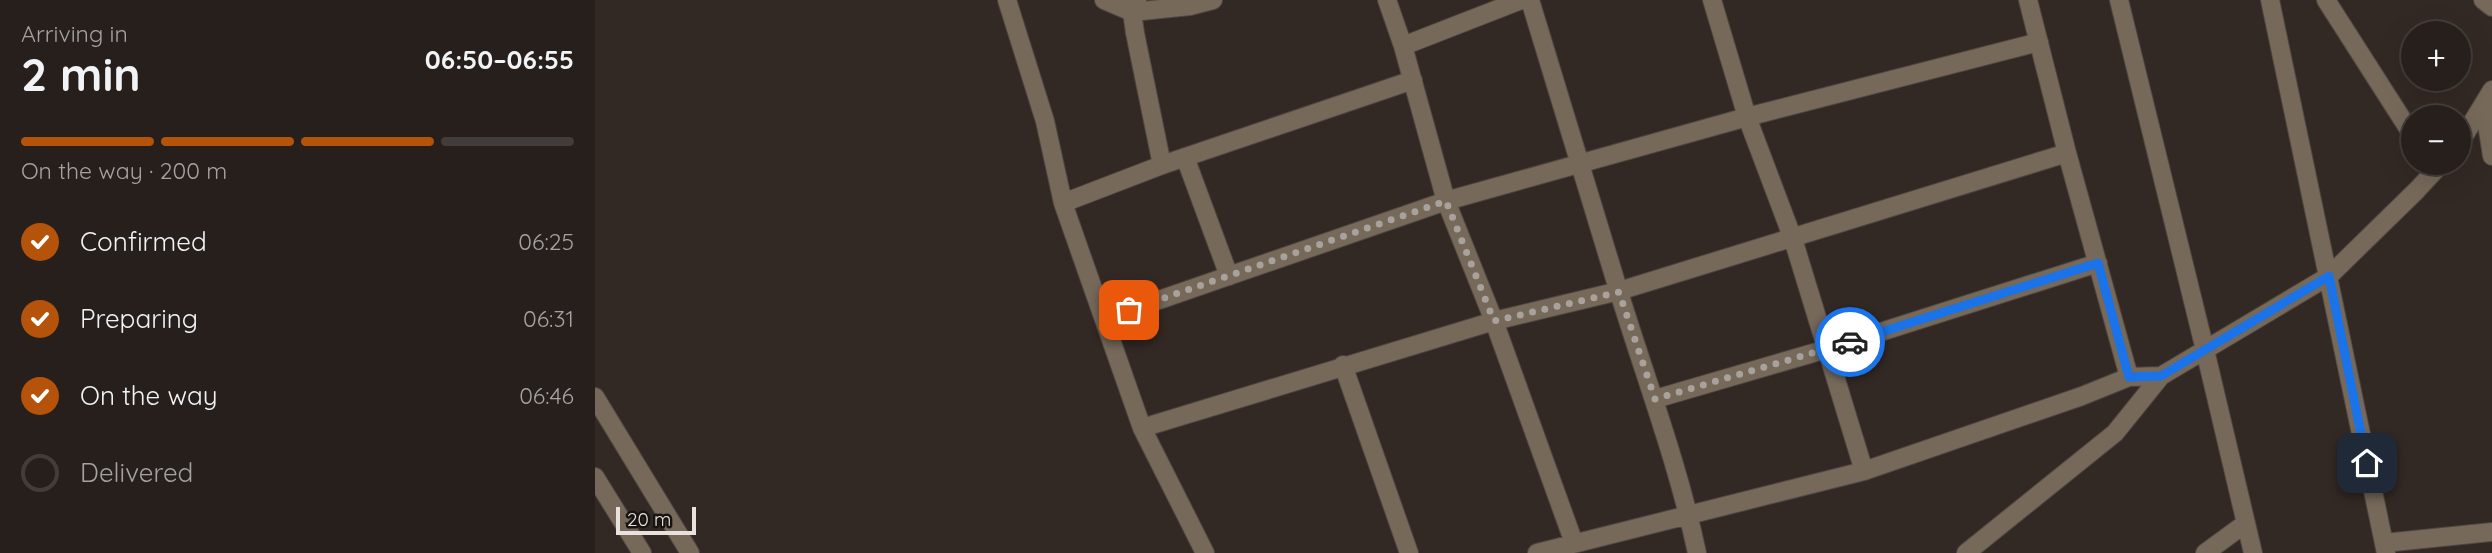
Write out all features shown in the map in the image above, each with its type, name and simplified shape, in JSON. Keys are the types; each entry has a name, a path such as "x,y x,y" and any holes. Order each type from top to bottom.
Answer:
{"street":[{"path":"1007,0 1045,121 1063,203 1142,428 1205,553"},
{"path":"1104,0 1135,6 1190,6 1213,0"},
{"path":"1388,0 1446,201 1494,321 1574,543"},
{"path":"1403,46 1521,0"},
{"path":"1530,0 1619,292 1655,399 1697,553"},
{"path":"1711,0 1747,117 1793,239 1864,471"},
{"path":"2028,0 2129,377"},
{"path":"2119,0 2253,553"},
{"path":"2270,0 2385,548 2492,532"},
{"path":"2326,0 2401,117"},
{"path":"2483,0 2492,7"},
{"path":"1135,6 1162,165"},
{"path":"1104,318 1446,201 1747,117 2039,42"},
{"path":"1063,203 1162,165 1413,80"},
{"path":"2471,125 2488,97"},
{"path":"2488,97 2492,156"},
{"path":"1142,428 1494,321 1619,292 2067,153"},
{"path":"1185,157 1229,276"},
{"path":"1966,553 2115,433 2161,376 2329,276 2416,191 2428,175"},
{"path":"1655,399 1827,349 2098,263"},
{"path":"1343,365 1409,553"},
{"path":"1537,553 1864,471 2082,396 2129,377 2161,376"},
{"path":"595,397 690,553"},
{"path":"595,477 642,553"},
{"path":"2204,553 2246,523"}],"way so far":[{"path":"1129,310 1446,201 1494,321 1619,292 1655,399 1850,342"}],"route":[{"path":"1850,342 2098,263 2129,377 2161,376 2329,276 2367,463"}]}
